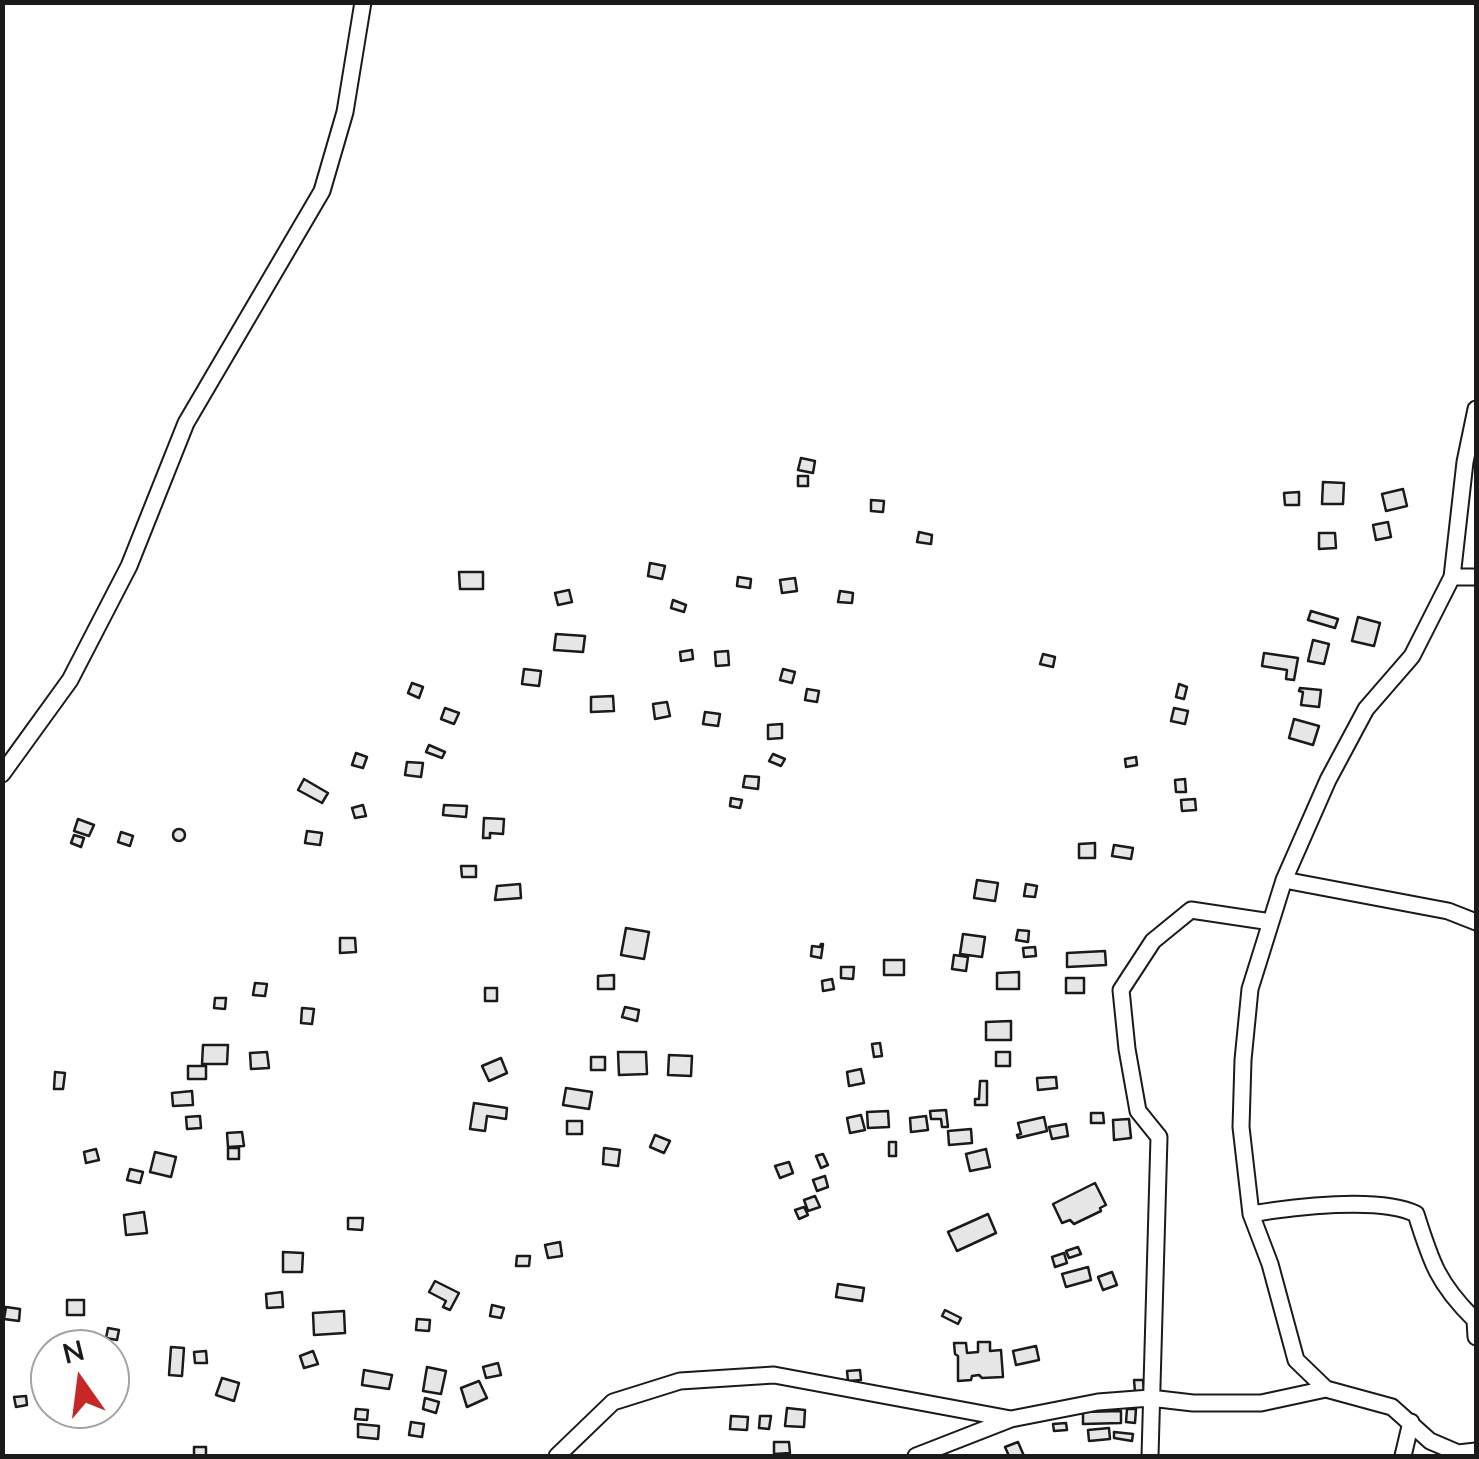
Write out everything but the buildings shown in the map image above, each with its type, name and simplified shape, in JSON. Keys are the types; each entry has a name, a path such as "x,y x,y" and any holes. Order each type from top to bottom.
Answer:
{"street":[{"path":"2,774 70,680 129,566 186,423 322,191 345,112 363,2"},
{"path":"1326,1389 1296,1360 1270,1264 1250,1214 1241,1128 1250,989 1284,880 1328,780 1366,708 1412,656 1452,576 1465,462 1476,409"},
{"path":"1452,576 1476,577"},
{"path":"1284,880 1448,911 1476,922"},
{"path":"1150,1456 1159,1137 1138,1111 1121,990 1153,942 1190,910 1271,922"},
{"path":"1250,1214 1279,1209 1398,1205 1416,1214 1427,1250 1447,1292 1476,1326"},
{"path":"557,1456 613,1402 680,1381 774,1375 1012,1419"},
{"path":"916,1456 1012,1419 1098,1402 1150,1398 1261,1404 1326,1389 1392,1407 1430,1441 1458,1453 1476,1451"},
{"path":"1403,1456 1412,1422"}]}
